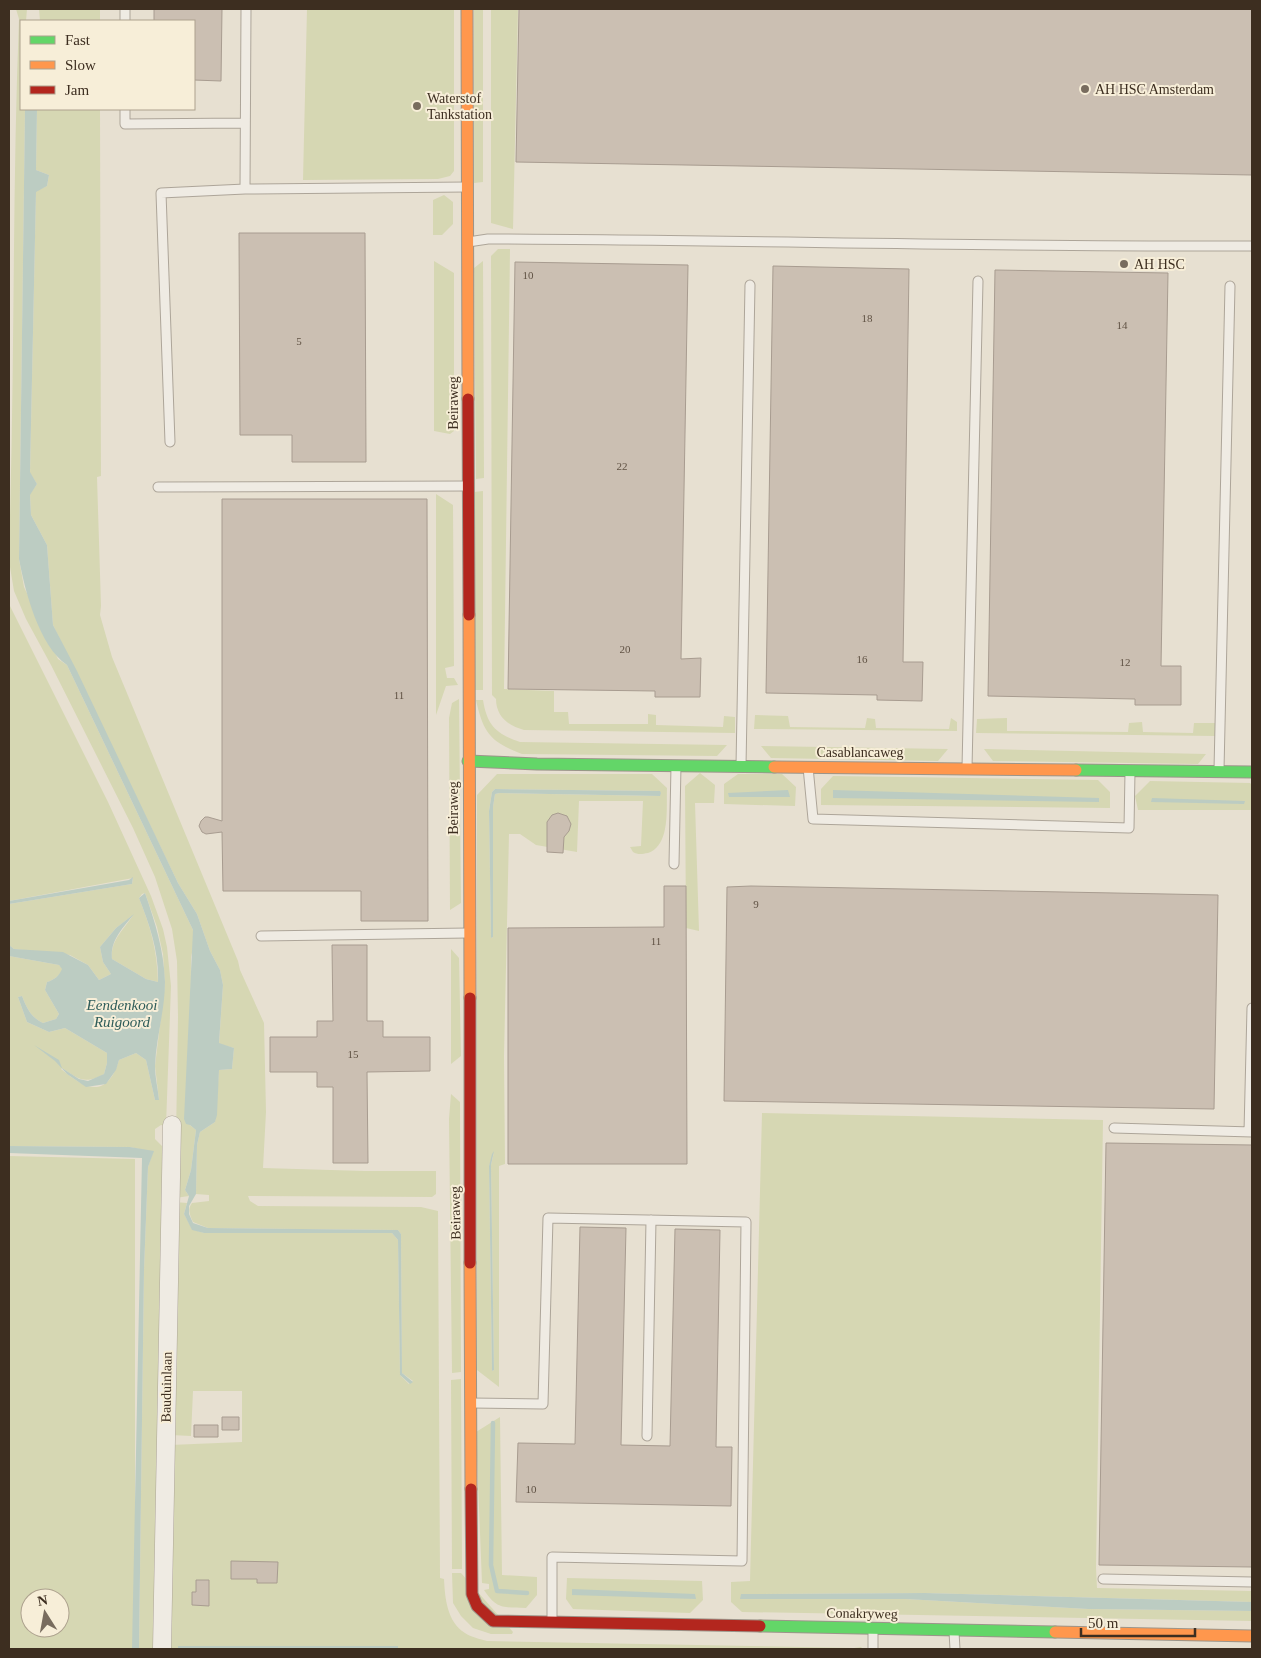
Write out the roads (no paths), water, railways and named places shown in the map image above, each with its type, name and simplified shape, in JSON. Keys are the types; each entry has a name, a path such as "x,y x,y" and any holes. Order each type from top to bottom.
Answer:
{"street":[{"name":"Beiraweg","path":"467,9 471,1578 472,1594 477,1606"},
{"name":"Casablancaweg","path":"468,762 676,766 1219,770 1252,772"},
{"name":"Bauduinlaan","path":"162,1649 172,1125"},
{"name":"Conakryweg","path":"477,1606 493,1620 1252,1636"}],"lane":[{"path":"245,189 246,9"},
{"path":"125,110 125,124 244,123"},
{"path":"170,442 161,193 245,189 467,187"},
{"path":"467,242 488,239 763,240 996,245 1252,246"},
{"path":"967,768 978,281"},
{"path":"741,766 750,285"},
{"path":"1219,770 1230,286"},
{"path":"158,487 468,486"},
{"path":"674,864 676,766"},
{"path":"808,767 813,819 1129,828 1130,770"},
{"path":"261,936 468,933"},
{"path":"1114,1128 1250,1132 1252,1008"},
{"path":"471,1403 543,1404 548,1218 746,1222 742,1561 552,1557 552,1622"},
{"path":"648,1436 651,1220"},
{"path":"1103,1579 1252,1582"},
{"path":"873,1628 873,1649"},
{"path":"954,1630 955,1649"}],"water":[{"path":"25,110 37,110 36,170 49,175 47,186 36,192 30,472 37,484 30,495 31,515 47,545 53,625 77,671 178,883 197,914 210,951 220,970 223,985 219,1043 234,1048 232,1069 219,1070 215,1122 200,1132 197,1145 196,1194 189,1206 189,1214 193,1223 208,1228 398,1230 401,1234 402,1373 413,1382 410,1384 400,1375 398,1240 392,1233 204,1233 192,1230 184,1214 189,1196 185,1190 191,1170 196,1130 186,1124 184,1119 193,930 67,665 57,656 41,632 29,602 19,559"},
{"path":"495,789 660,791 661,793 660,796 495,794 493,807 493,937 491,938 489,811 492,792"},
{"path":"788,790 790,797 729,797 728,793"},
{"path":"833,790 1099,798 1099,802 833,798"},
{"path":"1152,798 1245,801 1244,804 1151,802"},
{"path":"133,877 132,884 9,904 9,901 129,880"},
{"name":"Eendenkooi Ruigoord","path":"145,893 158,936 165,982 155,1066 159,1100 155,1100 146,1060 136,1053 119,1060 116,1070 106,1084 86,1087 67,1074 55,1061 34,1045 59,1060 62,1068 79,1079 88,1081 104,1074 107,1053 65,1028 49,1032 27,1022 18,997 22,996 30,1012 43,1023 56,1019 59,1014 45,990 47,982 56,977 61,971 62,969 59,965 9,956 9,945 14,949 63,952 88,965 99,980 111,974 103,962 100,947 116,928 134,914 115,940 112,959 146,979 158,982 157,960 153,939 139,898"},
{"path":"9,1146 130,1147 154,1151 148,1167 144,1270 139,1649 132,1649 142,1158 9,1153"},
{"path":"494,1151 491,1165 494,1370 492,1371 489,1166"},
{"path":"572,1589 695,1594 696,1599 572,1595"},
{"path":"925,1593 1252,1602 1252,1611 1088,1609 905,1599 740,1599 741,1594"},
{"path":"178,1646 398,1646 398,1649 178,1649"}],"waterway":[{"path":"493,1423 491,1565 497,1591 527,1593"}],"place":[{"name":"AH HSC Amsterdam","path":"1085,89"},
{"name":"Waterstof Tankstation","path":"417,106"},
{"name":"AH HSC","path":"1124,264"}]}
